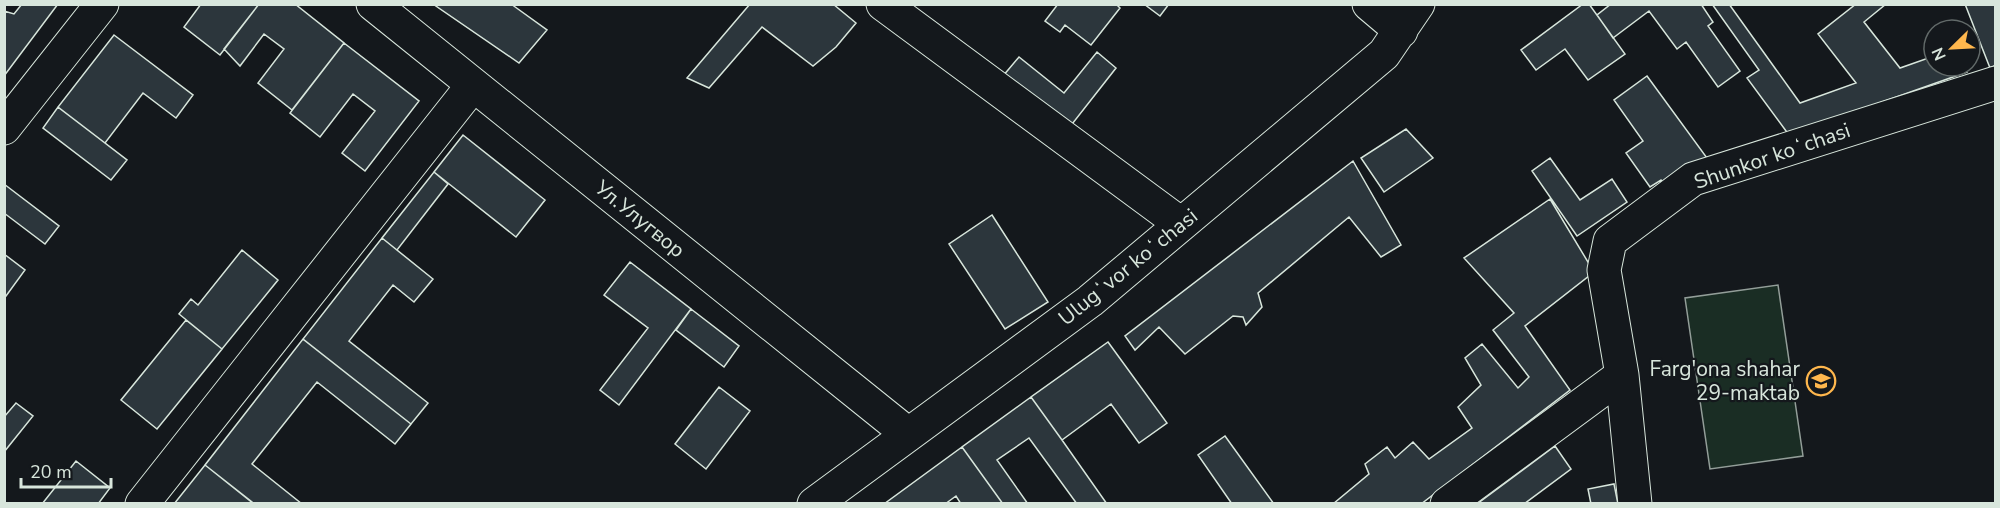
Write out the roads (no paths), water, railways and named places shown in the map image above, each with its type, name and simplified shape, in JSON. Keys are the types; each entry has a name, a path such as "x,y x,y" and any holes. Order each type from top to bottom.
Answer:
{"street":[{"path":"4,128 102,4"},
{"name":"Ул.Улугвор","path":"373,4 908,434"},
{"path":"883,4 1181,225"},
{"path":"1369,4 1410,18"},
{"name":"Ulugʻvor koʻchasi","path":"814,504 1090,301 1384,54 1410,18"},
{"name":"Shunkor koʻchasi","path":"1635,504 1622,375 1604,270 1610,241 1693,179 1995,83"},
{"path":"142,504 473,85"},
{"path":"1447,504 1622,375"}],"place":[{"name":"Farg'ona shahar 29-maktab","path":"1821,381"}]}
